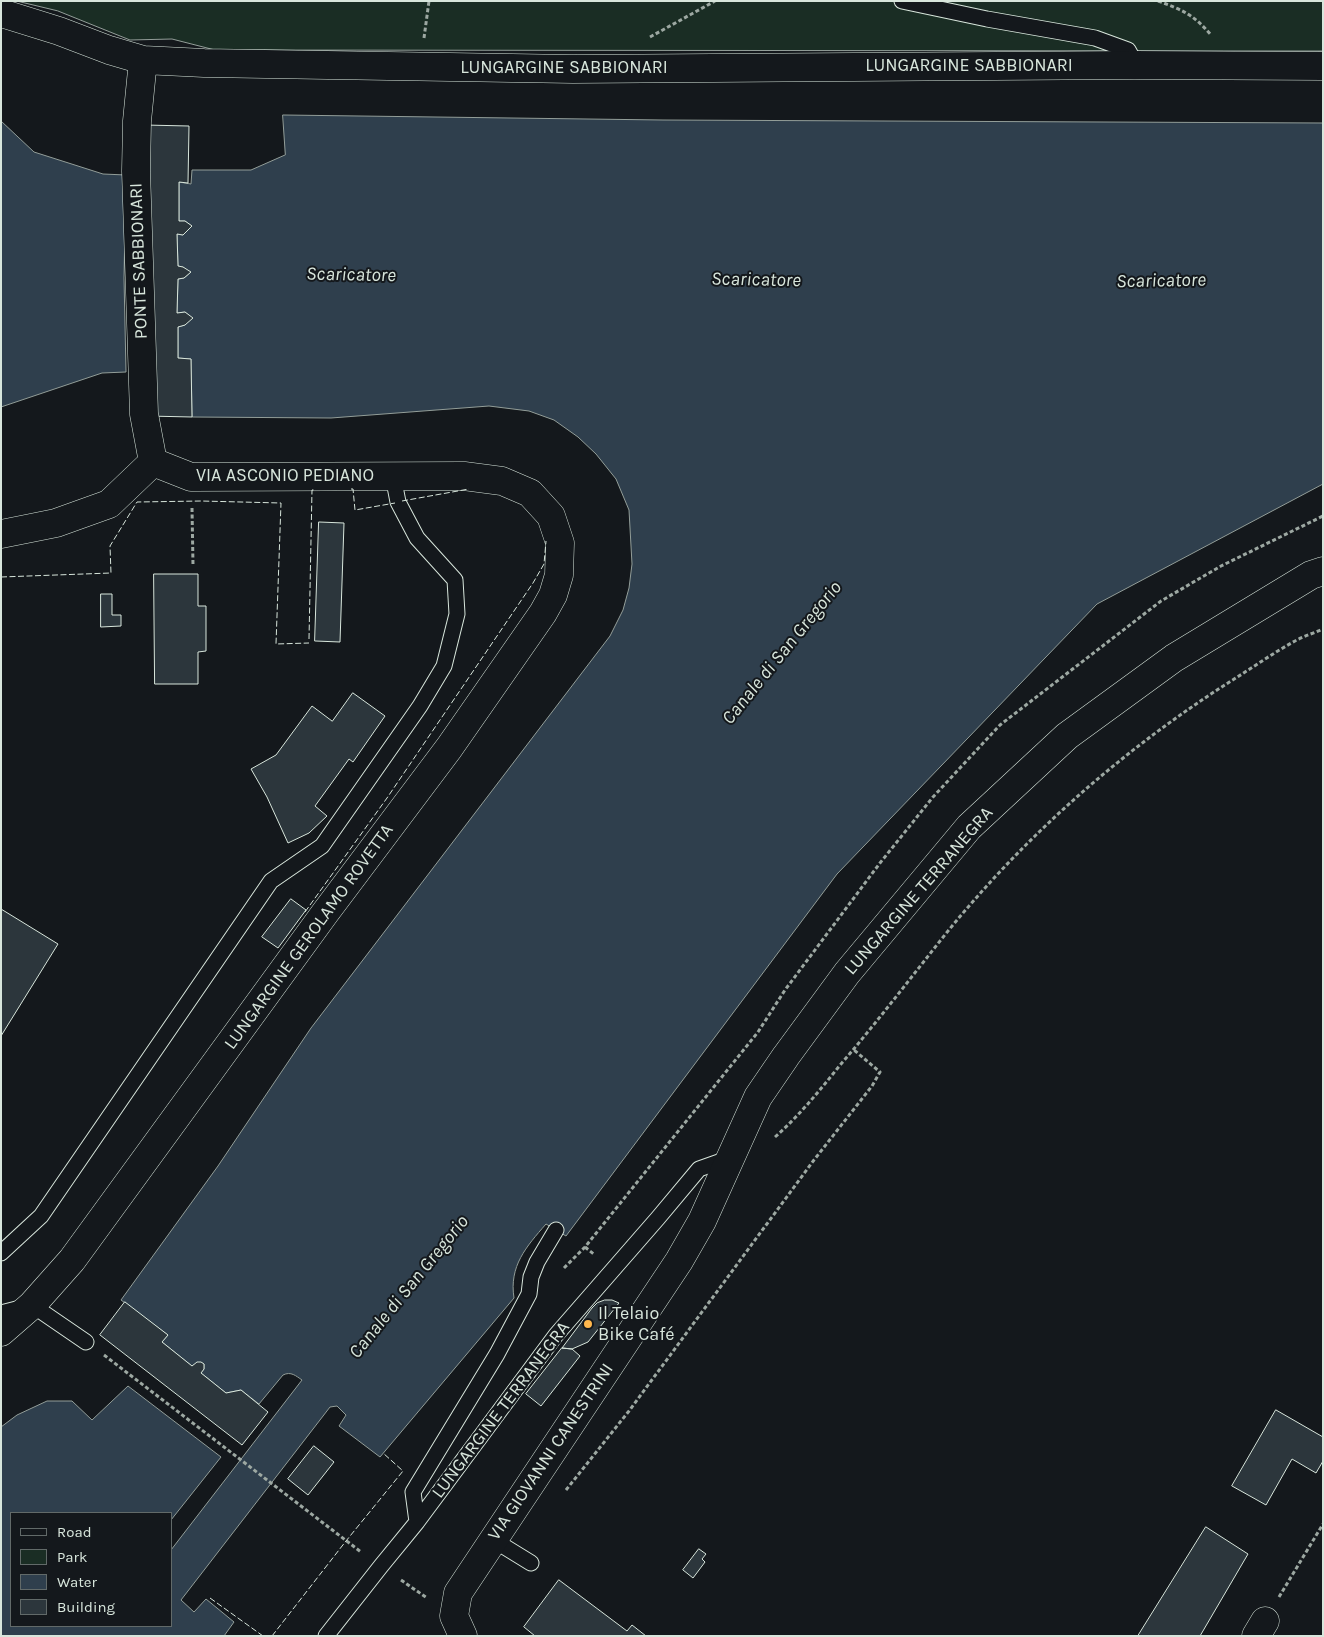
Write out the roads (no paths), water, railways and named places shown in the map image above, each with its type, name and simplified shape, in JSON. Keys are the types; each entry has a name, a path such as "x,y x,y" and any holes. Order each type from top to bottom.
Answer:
{"street":[{"name":"LUNGARGINE SABBIONARI","path":"1,13 59,30 109,50 143,60 248,65 573,69 1134,65 1323,66"},
{"name":"PONTE SABBIONARI","path":"143,60 136,120 136,171 144,414 153,462"},
{"name":"VIA ASCONIO PEDIANO","path":"153,462 191,477 464,476 502,481 530,493 551,516"},
{"path":"1,534 56,523 110,504 153,462"},
{"name":"LUNGARGINE GEROLAMO ROVETTA","path":"1,1332 32,1305 78,1252 325,913 449,748 543,613 554,595 559,575 560,543 551,516"},
{"name":"LUNGARGINE TERRANEGRA","path":"734,1149 758,1097 786,1056 847,974 969,827 1067,736 1174,658 1311,575 1323,570"},
{"name":"VIA GIOVANNI CANESTRINI","path":"463,1636 454,1616 458,1592 679,1262 702,1222 734,1149"}],"lane":[{"name":"LUNGARGINE SABBIONARI","path":"902,1 987,19 1095,38 1128,50 1133,58 1134,65"},
{"path":"1,1253 41,1216 271,881 322,846 420,706 444,666 457,614 455,580 416,538 398,502 393,476"},
{"name":"LUNGARGINE TERRANEGRA","path":"326,1636 417,1522 556,1335 699,1169 734,1149"},
{"path":"417,1522 413,1492 497,1354 529,1294 531,1277 537,1262 556,1230"},
{"path":"1,1313 32,1305 86,1342"},
{"path":"492,1539 531,1563"}],"water":[{"path":"283,115 663,120 1323,123 1323,484 1097,604 837,874 566,1236 546,1224 532,1241 521,1258 514,1276 514,1298 380,1457 339,1426 346,1415 337,1406 330,1407 181,1600 194,1612 206,1599 234,1622 224,1636 1,1636 1,1427 17,1415 47,1401 72,1401 92,1420 128,1386 221,1457 172,1519 172,1512 10,1512 10,1627 172,1627 172,1549 302,1380 291,1374 283,1375 259,1404 241,1390 226,1393 201,1373 204,1369 204,1364 197,1363 192,1366 162,1342 168,1335 121,1300 218,1166 311,1028 610,636 623,610 629,588 632,564 629,510 616,479 596,454 578,437 554,420 529,411 489,406 331,418 192,417 191,359 178,358 178,327 185,325 192,318 185,312 177,313 178,279 184,278 190,273 183,267 178,266 177,234 183,235 192,226 185,221 179,221 179,182 191,184 192,170 251,170 285,155"},
{"path":"1,121 34,152 103,174 126,175 124,278 126,372 102,373 1,407"}],"place":[{"name":"Il Telaio Bike Café","path":"588,1324"}],"water label":[{"name":"Scaricatore","path":"351,275"},
{"name":"Scaricatore","path":"756,280"},
{"name":"Scaricatore","path":"1161,281"},
{"name":"Canale di San Gregorio","path":"782,653"},
{"name":"Canale di San Gregorio","path":"409,1287"}]}
